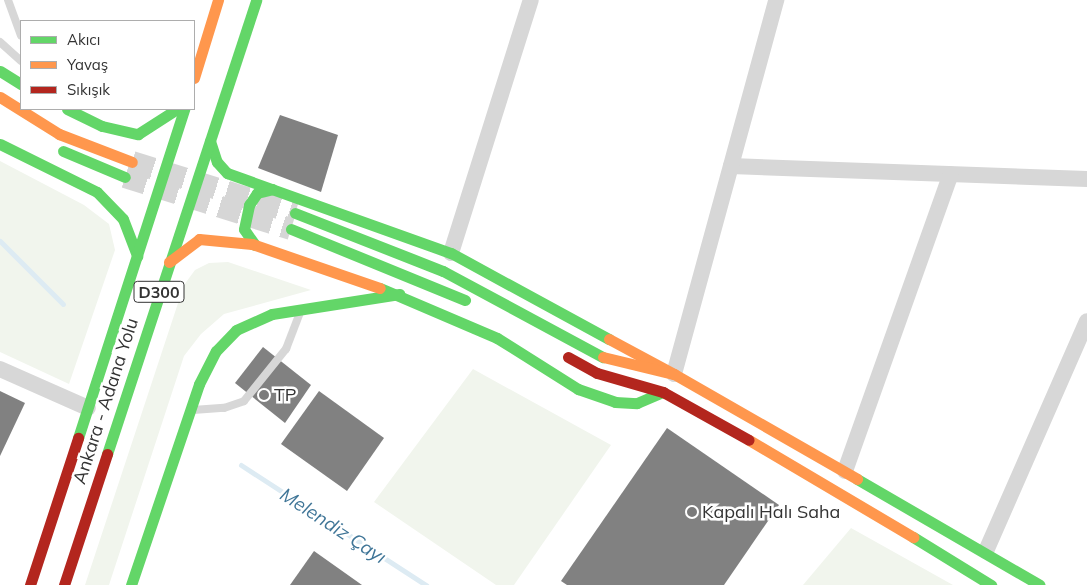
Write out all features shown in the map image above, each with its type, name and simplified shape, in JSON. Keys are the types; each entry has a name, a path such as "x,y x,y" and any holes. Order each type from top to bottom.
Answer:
{"main road":[{"path":"195,75 218,0"},
{"name":"Ankara - Adana Yolu","path":"64,585 256,0"},
{"path":"0,70 20,83"},
{"path":"0,97 20,110"},
{"path":"21,110 59,134 132,162"},
{"path":"69,110 111,129 138,134 157,125 176,110"},
{"name":"Ankara - Adana Yolu","path":"30,585 184,110"},
{"path":"210,141 217,162 227,173 452,253 674,374 986,551 1040,585"},
{"path":"0,144 97,192 123,219 137,256"},
{"path":"55,148 125,177"},
{"path":"255,245 244,229 249,205 256,193 273,189"},
{"path":"295,213 443,271 599,356 674,374"},
{"path":"290,229 441,287 476,306"},
{"path":"169,262 199,239 255,245 399,294 497,338 578,389 606,399 637,403 663,392"},
{"path":"131,585 191,410 216,351 236,330 272,314 399,294"},
{"path":"554,349 597,373 663,392 835,489 991,585"}],"street":[{"path":"452,253 531,0"},
{"path":"674,374 776,0"},
{"path":"731,166 1087,179"},
{"path":"846,472 951,174"},
{"path":"986,551 1087,321"},
{"path":"0,369 88,408"}],"lane":[{"path":"8,0 20,33"},
{"path":"0,42 20,60"},
{"path":"191,410 224,408 244,401 286,349 301,308"}],"shaded area":[{"path":"0,161 84,205 109,224 115,250 69,384 0,352"},
{"path":"228,262 311,290 224,314 201,334 184,356 109,585 85,585 184,285 195,270 209,263"},
{"path":"473,369 611,445 514,585 496,585 374,502"},
{"path":"851,528 953,585 803,585"}],"building":[{"path":"280,115 338,135 321,192 258,168"},
{"path":"263,347 311,385 285,423 235,383"},
{"path":"0,391 25,403 0,456"},
{"path":"319,391 384,438 347,491 281,444"},
{"name":"Kapalı Halı Saha","path":"667,428 779,505 724,585 567,585 561,581"},
{"path":"314,551 362,585 290,585"}],"waterway":[{"name":"Melendiz Çayı","path":"0,241 63,304"},
{"name":"Melendiz Çayı","path":"241,465 426,585"}],"tunnel":[{"path":"132,162 295,213"},
{"path":"125,177 291,229"}],"traffic: fast":[{"path":"107,454 256,0"},
{"path":"0,71 20,83"},
{"path":"69,110 102,126 138,134 175,110"},
{"path":"78,438 184,110"},
{"path":"210,141 217,162 227,173 451,253 609,339"},
{"path":"0,144 97,192 123,219 137,256"},
{"path":"63,151 125,177"},
{"path":"255,245 244,229 249,205 257,193 273,189"},
{"path":"295,213 443,271 603,357"},
{"path":"291,229 465,300"},
{"path":"380,288 497,338 578,389 615,402 637,403 663,392"},
{"path":"131,585 199,384 216,351 236,330 272,314 399,294"},
{"path":"857,479 1040,585"},
{"path":"913,537 991,585"}],"traffic: slow":[{"path":"195,75 218,0"},
{"path":"0,97 20,110"},
{"path":"21,110 59,134 132,162"},
{"path":"169,262 199,239 252,244 380,288"},
{"path":"609,339 674,374"},
{"path":"603,357 674,374 857,479"},
{"path":"749,440 913,537"}],"traffic: jam":[{"path":"568,357 597,373 663,392 749,440"},
{"path":"30,585 78,438"},
{"path":"64,585 107,454"}],"place":[{"name":"TP","path":"264,395"},
{"name":"Kapalı Halı Saha","path":"692,512"}]}
